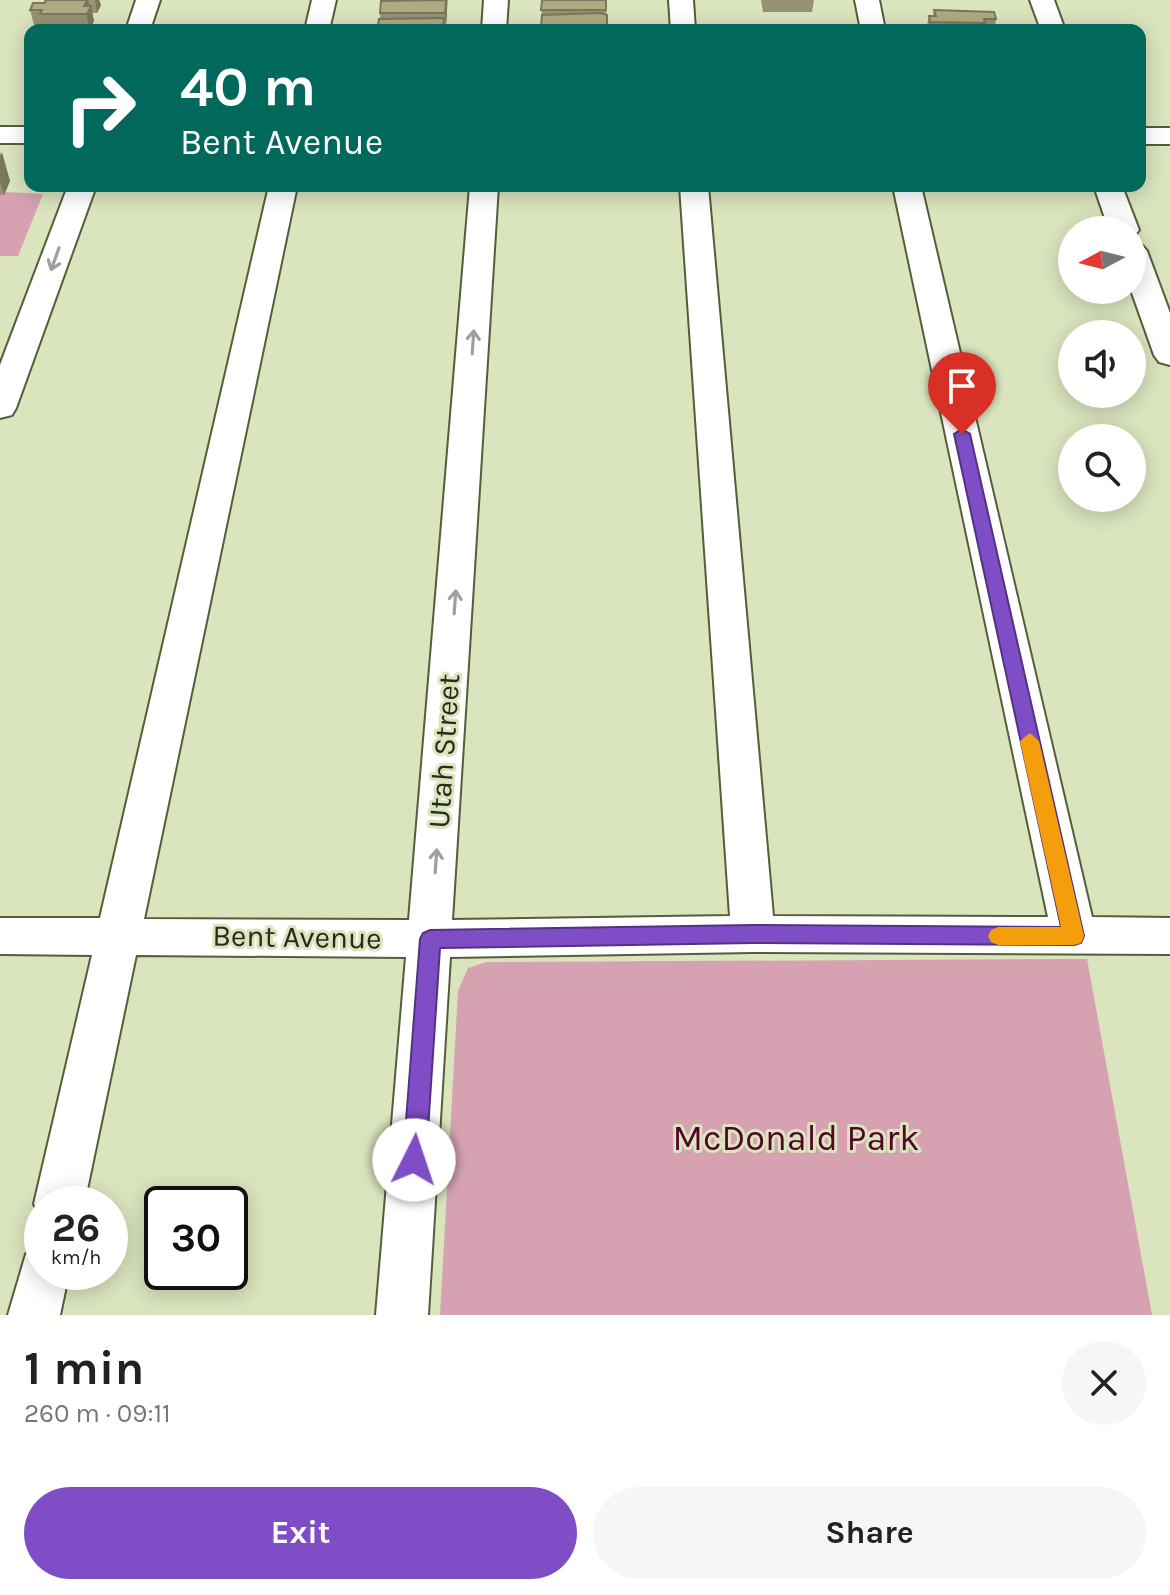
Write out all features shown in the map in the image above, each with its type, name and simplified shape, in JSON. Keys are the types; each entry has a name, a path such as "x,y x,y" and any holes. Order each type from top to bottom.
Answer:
{"street":[{"path":"140,24 148,0"},
{"path":"318,24 324,0"},
{"path":"494,24 496,0"},
{"path":"681,0 683,24"},
{"path":"867,0 872,24"},
{"path":"1042,0 1051,24"},
{"path":"0,135 24,135"},
{"path":"1146,136 1170,136"},
{"path":"0,408 80,192"},
{"path":"63,1186 282,192"},
{"name":"Utah Street","path":"402,1315 484,192"},
{"path":"694,192 753,934"},
{"path":"908,192 1074,936"},
{"path":"1110,192 1119,216"},
{"path":"1146,289 1170,355"},
{"name":"Bent Avenue","path":"0,936 430,939 753,934 1170,936"},
{"path":"34,1315 40,1290"}],"green space":[{"path":"5,192 43,194 18,256 0,256 0,195"},
{"name":"McDonald Park","path":"1087,959 1152,1315 440,1315 458,991 468,968 487,962"}],"building":[{"path":"46,0 87,0 84,6 91,6 87,14 40,14 42,10 30,10 33,3 45,3"},
{"path":"446,0 445,13 380,13 381,1"},
{"path":"542,0 606,0 606,10 541,10"},
{"path":"934,10 994,12 996,19 984,19 985,23 930,22 929,16 936,16"},
{"path":"600,13 607,15 607,24 541,24 542,15"},
{"path":"444,18 443,24 378,24 379,19"}],"slow traffic":[{"path":"998,936 1074,936 1030,741"}],"route":[{"path":"414,1160 430,939 753,934 1074,936 962,434"}]}
